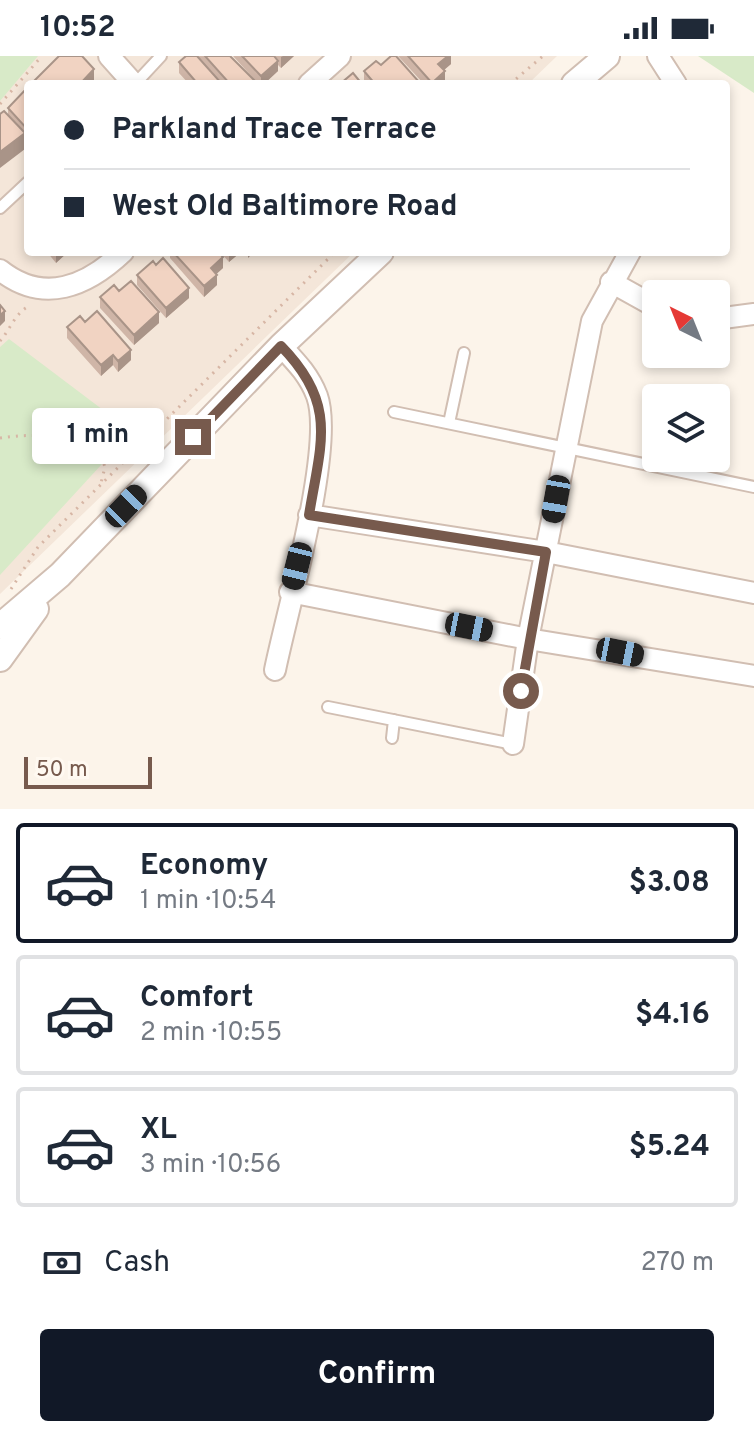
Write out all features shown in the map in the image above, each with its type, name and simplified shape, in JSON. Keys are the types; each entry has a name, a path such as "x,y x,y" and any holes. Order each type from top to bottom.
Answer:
{"street":[{"path":"109,56 130,80"},
{"path":"313,80 340,56"},
{"path":"579,80 607,56"},
{"path":"658,56 673,80"},
{"path":"0,270 28,286 66,289 102,272 119,256"},
{"path":"0,626 60,575 281,346 377,256"},
{"path":"513,744 528,639 592,321 627,256"},
{"path":"611,282 642,299"},
{"path":"730,317 754,314"},
{"path":"275,670 309,515 321,438 318,398 306,371 281,346"},
{"path":"309,515 546,552 754,593"},
{"path":"0,659 60,575"},
{"path":"290,592 528,639 754,676"}],"lane":[{"path":"138,80 161,56"},
{"path":"0,208 24,186"},
{"path":"449,423 464,353"},
{"path":"394,412 754,487"},
{"path":"328,707 513,744"},
{"path":"392,738 394,720"}],"path":[{"path":"0,104 42,56"},
{"path":"515,80 543,56"},
{"path":"7,596 38,547 331,256"},
{"path":"0,341 12,327 18,312 17,300"},
{"path":"18,312 32,305"},
{"path":"0,438 64,438 118,454 135,449"},
{"path":"98,449 105,467 101,483"}],"shaded area":[{"path":"0,56 557,56 532,80 24,80 24,256 350,256 0,594"}],"green space":[{"path":"0,56 38,56 0,101"},
{"path":"698,56 754,56 754,93"},
{"path":"9,339 123,425 125,439 0,575 0,347"}],"building":[{"path":"59,56 82,56 94,69 84,80 35,80"},
{"path":"186,56 197,56 218,80 194,80 179,62"},
{"path":"205,56 230,56 254,80 226,80"},
{"path":"242,56 274,56 278,61 261,76"},
{"path":"391,56 396,56 417,80 372,80 364,71 376,61 381,65"},
{"path":"408,56 448,56 438,64 445,71 435,80 429,80"},
{"path":"353,73 359,80 345,80"},
{"path":"24,91 24,126 8,108"},
{"path":"4,111 24,134 0,152 0,114"},
{"path":"177,256 223,257 211,268 217,275 204,286"},
{"path":"163,258 189,288 166,308 137,275 153,261 156,265"},
{"path":"131,281 159,312 134,335 100,297 114,285 119,291"},
{"path":"97,311 131,350 118,361 113,355 101,365 67,327 80,316 85,322"}],"route":[{"path":"193,437 281,346 306,371 318,398 321,438 309,515 546,552 521,691"}]}
